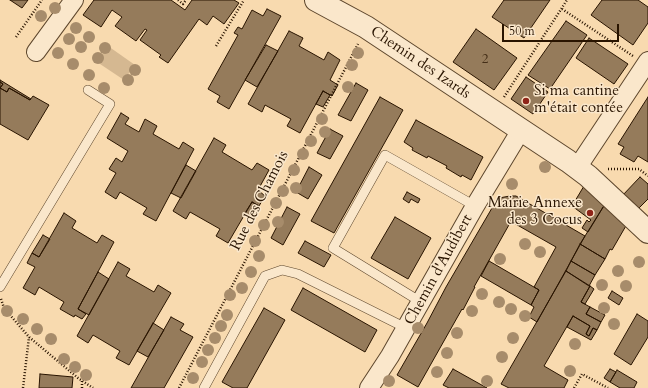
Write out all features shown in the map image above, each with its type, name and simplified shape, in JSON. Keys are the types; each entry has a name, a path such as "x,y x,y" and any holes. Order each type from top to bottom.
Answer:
{"street":[{"path":"36,52 74,0"},
{"name":"Chemin des Izards","path":"316,0 366,27 577,168 648,232"},
{"path":"577,168 647,63"},
{"name":"Chemin d'Audibert","path":"369,388 390,356 475,206 521,130"}],"lane":[{"path":"0,286 110,104 88,90"},
{"path":"421,302 333,248 381,161 385,155 475,206"},
{"path":"204,388 265,276 282,270 298,274 406,328"}],"path":[{"path":"16,37 42,0"},
{"path":"178,0 184,4 186,0"},
{"path":"216,46 244,0"},
{"path":"490,109 504,98 567,0"},
{"path":"562,9 647,63"},
{"name":"Rue des Chamois","path":"179,388 366,27"},
{"path":"577,168 639,169 648,176"},
{"path":"0,298 4,308 29,337 82,381 93,388"},
{"path":"23,388 29,337"},
{"path":"574,388 582,374 608,388"},
{"path":"82,381 82,388"}],"shaded area":[{"path":"108,46 135,65 124,80 97,62"}],"building":[{"path":"10,0 28,0 22,8"},
{"path":"94,0 171,0 185,10 192,0 234,0 239,3 224,24 213,16 207,25 199,19 168,63 159,57 161,55 140,40 147,30 145,29 136,41 115,26 122,17 112,10 101,27 83,15"},
{"path":"504,0 550,0 524,38 492,17"},
{"path":"602,0 638,0 648,7 648,23 633,45 591,15"},
{"path":"267,9 281,16 229,109 217,102 220,96 208,89 238,35 234,33 238,27 242,29 252,10 263,16"},
{"path":"566,21 587,35 550,89 528,75"},
{"path":"476,29 517,58 494,90 453,62"},
{"path":"289,31 303,38 299,46 324,60 328,52 340,60 330,80 338,85 332,96 323,91 300,133 287,126 291,119 265,105 262,112 248,104"},
{"path":"589,38 628,64 614,84 576,58"},
{"path":"266,45 278,51 257,87 245,80"},
{"path":"526,77 548,92 533,114 511,99"},
{"path":"0,80 31,99 30,100 9,88 7,92 0,88 3,84"},
{"path":"356,83 368,90 351,121 338,115"},
{"path":"0,88 7,92 9,88 30,100 33,96 49,105 28,140 0,124"},
{"path":"323,91 330,95 323,107 316,104"},
{"path":"380,97 403,110 334,233 311,221"},
{"path":"648,97 648,162 638,156 634,162 620,154 624,147 618,144"},
{"path":"121,113 129,118 125,124 139,132 145,119 157,126 153,134 179,149 183,142 194,149 156,221 143,214 147,208 120,192 116,199 105,192 116,173 109,169 116,158 122,162 128,151 107,138"},
{"path":"416,120 483,157 471,180 462,175 461,177 446,168 447,166 428,156 427,158 412,150 413,148 404,142"},
{"path":"330,129 343,136 330,159 317,153"},
{"path":"214,138 226,145 222,152 252,170 257,163 269,170 258,190 265,196 259,206 252,202 228,243 216,236 220,229 190,212 186,219 173,211"},
{"path":"186,165 196,171 181,198 171,193"},
{"path":"309,167 322,175 308,199 296,192"},
{"path":"640,177 648,184 648,199 637,210 622,196"},
{"name":"Mairie Annexe des 3 Cocus","path":"584,186 605,204 588,232 582,228 587,220 589,222 591,220 572,206"},
{"path":"407,192 420,199 418,203 411,199 409,203 403,199"},
{"path":"516,196 585,236 537,322 529,317 534,307 531,305 539,290 534,287 556,247 512,222 510,223 474,287 463,310 462,309 418,387 397,375 495,201 499,198"},
{"path":"252,202 259,206 253,218 245,213"},
{"path":"605,204 627,224 605,259 580,244"},
{"path":"287,207 300,214 283,245 271,238"},
{"path":"64,213 76,221 72,228 97,243 102,235 114,242 78,309 86,314 82,319 75,315 74,317 60,309 64,302 39,287 35,295 23,288 35,267 27,263 32,253 39,257"},
{"path":"395,217 431,238 408,279 371,258"},
{"path":"43,235 50,239 39,257 32,253"},
{"path":"305,241 331,255 324,267 298,253"},
{"path":"580,244 605,259 595,275 571,261"},
{"path":"489,261 539,290 531,305 481,276"},
{"path":"571,261 595,275 589,286 566,271"},
{"path":"118,262 130,269 126,276 154,292 158,285 171,293 129,365 116,358 120,351 93,335 88,343 77,336"},
{"path":"566,271 590,286 581,302 590,307 586,314 601,322 597,330 593,328 589,336 586,334 590,326 573,316 544,366 568,380 564,388 509,388 501,384"},
{"path":"98,272 109,279 89,315 78,309"},
{"path":"590,286 594,289 585,304 581,302"},
{"path":"303,288 377,330 365,352 291,310"},
{"path":"612,291 623,298 619,305 608,298"},
{"path":"590,307 605,315 601,322 586,314"},
{"path":"264,308 285,320 247,388 233,388 222,382"},
{"path":"637,314 648,321 648,337 631,365 614,354"},
{"path":"573,316 590,326 586,334 589,336 593,328 597,330 591,340 567,327"},
{"path":"171,317 184,324 180,330 193,337 164,388 131,388"},
{"path":"153,323 164,330 148,357 137,351"},
{"path":"453,369 487,388 449,388 443,385"},
{"path":"610,369 616,372 610,382 604,378"},
{"path":"617,370 637,382 634,388 620,388 610,382"},
{"path":"40,374 73,377 72,388 39,388"}],"place":[{"name":"Si ma cantine m'était contée","path":"526,101"},
{"name":"Mairie Annexe des 3 Cocus","path":"590,213"}]}
